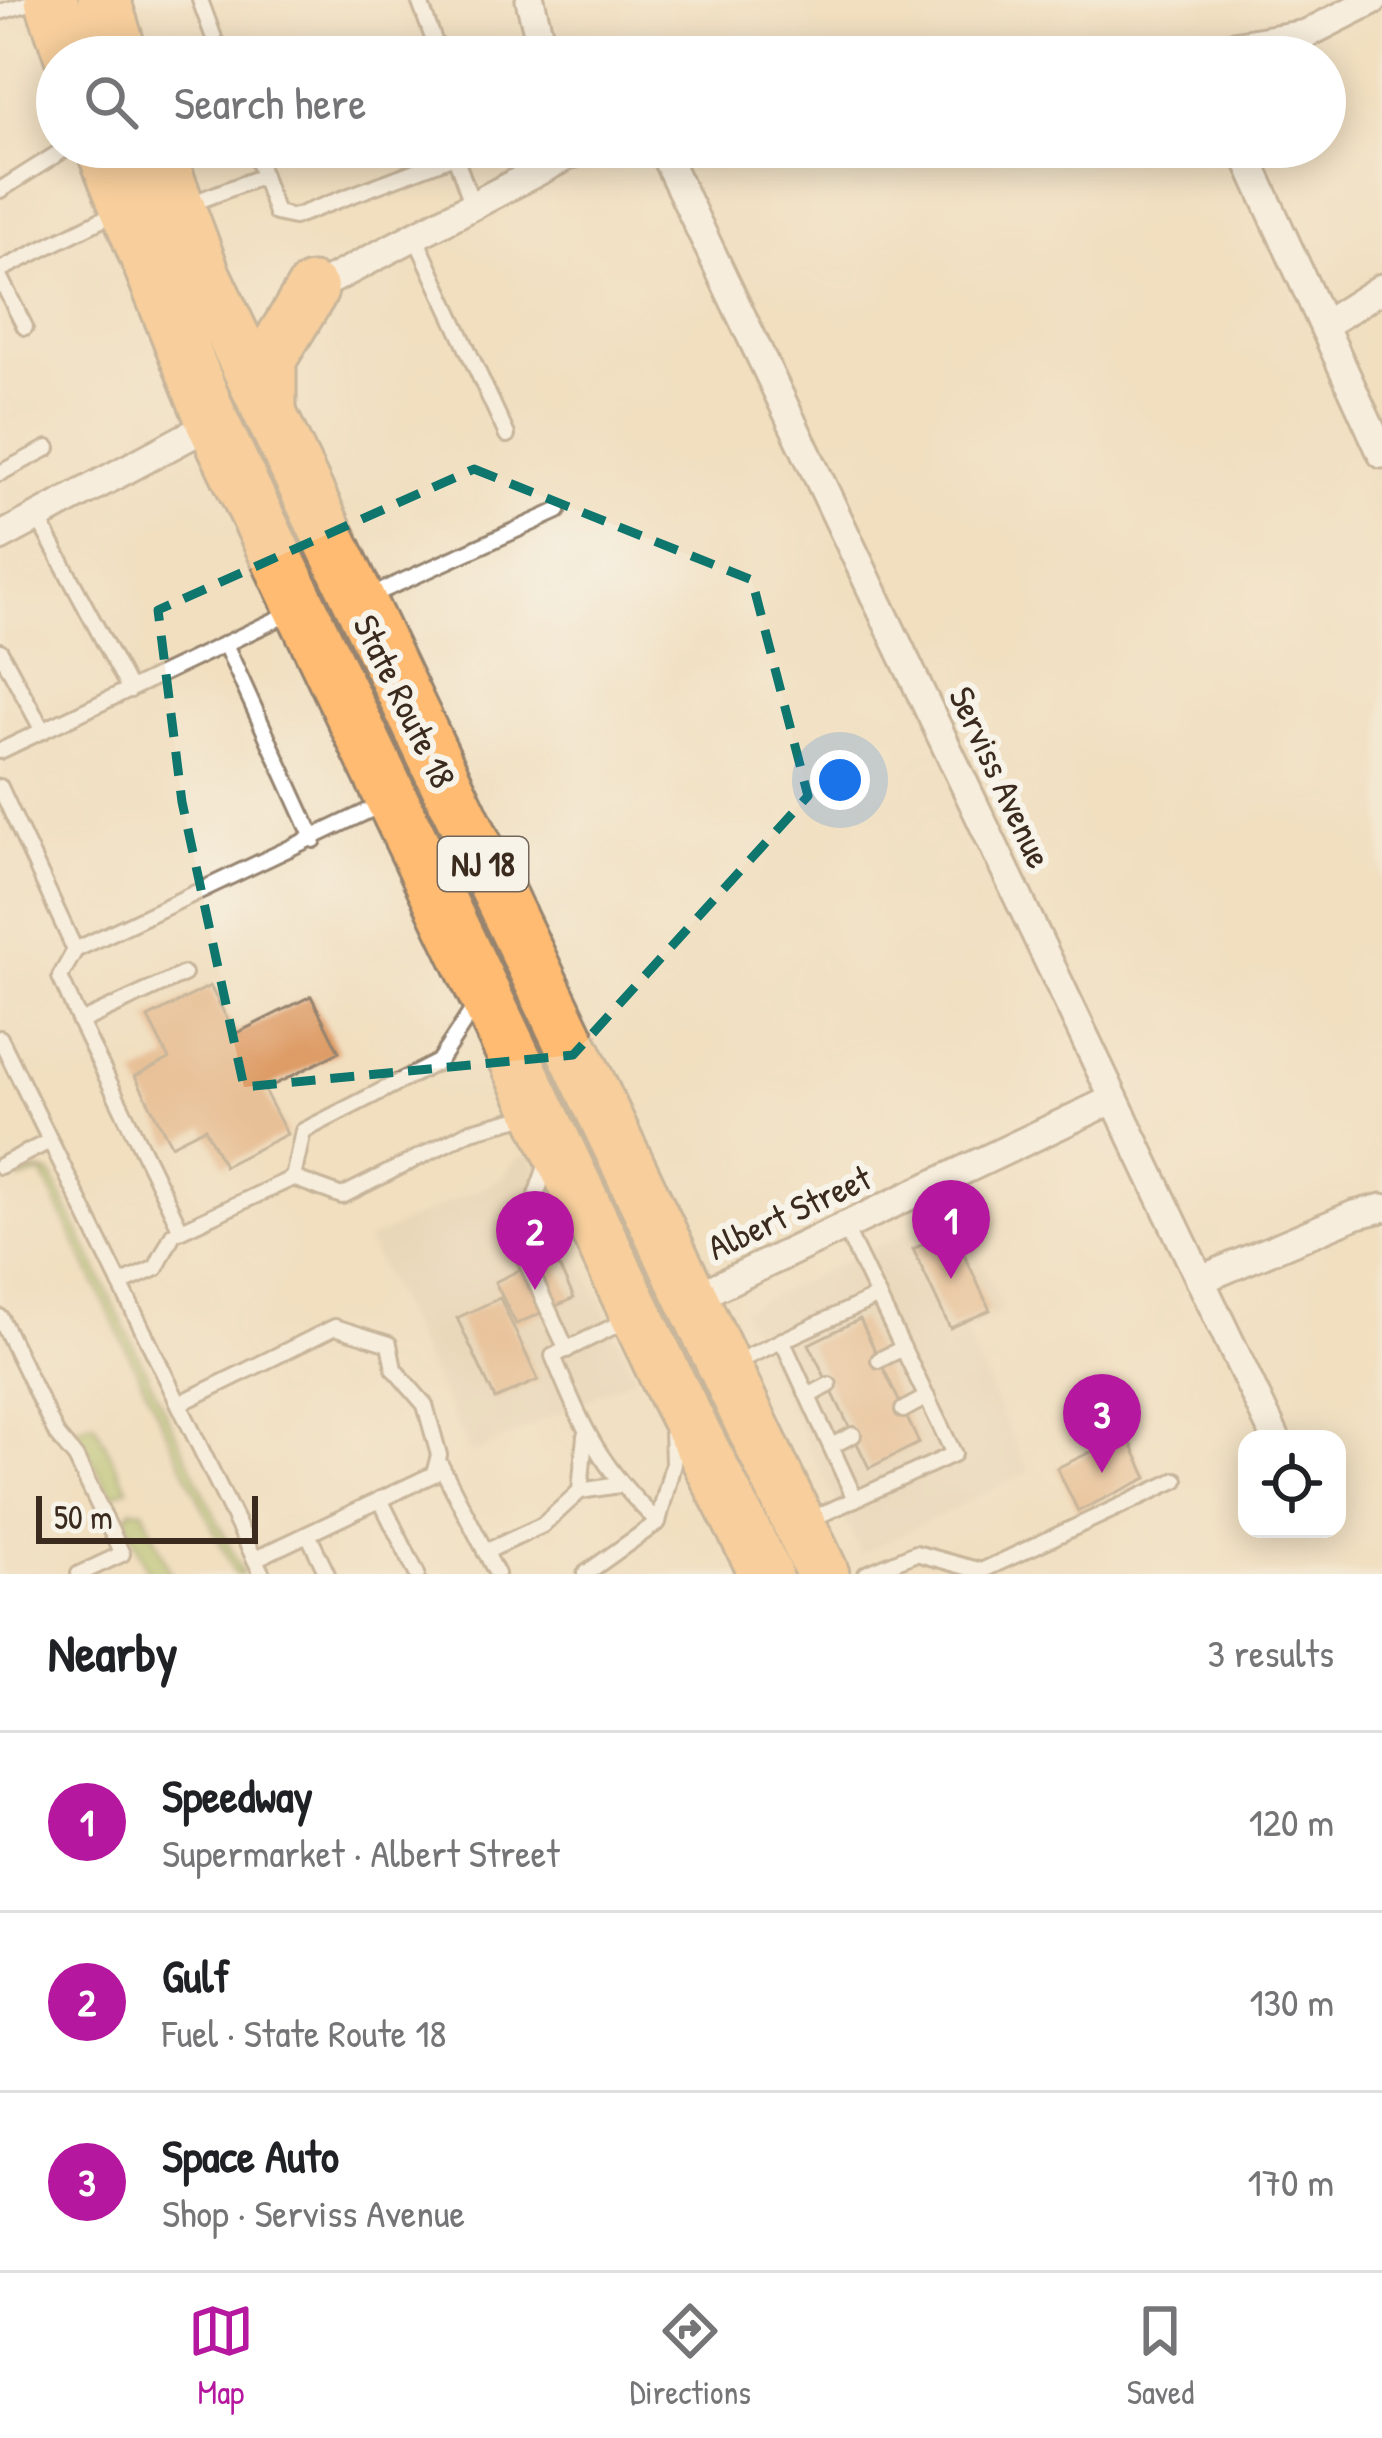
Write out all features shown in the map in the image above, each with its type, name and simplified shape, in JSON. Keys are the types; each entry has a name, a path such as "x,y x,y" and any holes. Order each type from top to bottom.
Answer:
{"highway":[{"path":"51,0 64,36"},
{"path":"104,0 115,36"},
{"name":"State Route 18","path":"110,168 213,423 672,1388 766,1574"},
{"name":"State Route 18","path":"164,168 206,277 358,602 823,1574"},
{"path":"206,277 255,297 312,290"},
{"path":"270,408 270,359 312,290"}],"street":[{"path":"530,0 539,36"},
{"path":"1296,36 1373,0"},
{"path":"312,290 538,168"},
{"name":"Serviss Avenue","path":"671,168 1272,1430"},
{"path":"1253,168 1382,454"},
{"path":"1324,325 1382,288"},
{"path":"2,531 38,518 213,423"},
{"name":"Albert Street","path":"691,1299 1114,1100"},
{"path":"1200,1280 1354,1215 1382,1208"}],"lane":[{"path":"0,11 40,0"},
{"path":"200,0 213,36"},
{"path":"419,0 432,36"},
{"path":"0,190 36,167"},
{"path":"260,168 276,213 294,217 418,168"},
{"path":"464,168 472,206"},
{"path":"179,208 263,176"},
{"path":"26,327 0,274 126,208"},
{"path":"415,236 507,435"},
{"path":"0,473 48,448"},
{"path":"358,602 558,511"},
{"path":"38,518 130,690"},
{"path":"0,751 300,608"},
{"path":"225,644 314,839"},
{"path":"0,651 43,731"},
{"path":"0,787 75,950"},
{"path":"181,1230 60,976 75,950 390,801"},
{"path":"80,1022 184,974"},
{"path":"293,1178 302,1131 439,1062 484,993"},
{"path":"0,1039 258,1567 308,1534 434,1474 440,1464"},
{"path":"120,1284 157,1268 173,1234 293,1178 342,1196 471,1131 548,1127 519,1246 567,1350"},
{"path":"0,1166 50,1141"},
{"path":"800,1525 954,1454 844,1226"},
{"path":"724,1367 878,1296"},
{"path":"637,1315 553,1356 586,1434 619,1485 658,1522"},
{"path":"0,1317 56,1435 76,1458 122,1553 79,1574"},
{"path":"179,1404 335,1327 389,1344 394,1369 425,1405 440,1464 497,1574"},
{"path":"782,1340 855,1499"},
{"path":"880,1360 903,1348"},
{"path":"808,1396 829,1385"},
{"path":"591,1571 658,1522 673,1464 672,1388"},
{"path":"904,1410 927,1397"},
{"path":"580,1491 586,1434"},
{"path":"831,1446 853,1435"},
{"path":"866,1574 916,1553 981,1571 1176,1480"},
{"path":"485,1552 543,1525 580,1491 619,1485"},
{"path":"380,1499 417,1574"},
{"path":"308,1534 327,1574"}],"highlighted area":[{"path":"474,469 752,580 808,796 573,1055 244,1087 182,802 158,610"}],"shaded area":[{"path":"529,1153 636,1376 471,1455 367,1240 503,1178 513,1162"},
{"path":"958,1209 1004,1311 964,1332 1029,1472 861,1554 742,1310"}],"green space":[{"path":"37,1171 51,1174 243,1574 235,1574 42,1173 20,1180 21,1175"},
{"path":"94,1422 128,1488 112,1495 74,1429"},
{"path":"132,1509 143,1510 171,1574 149,1574 125,1518"}],"building":[{"path":"210,986 235,1034 311,996 339,1052 264,1090 287,1134 224,1166 205,1128 171,1145 135,1076 169,1059 148,1018"},
{"path":"953,1230 990,1310 950,1328 913,1249"},
{"path":"553,1254 574,1298 516,1324 495,1282"},
{"path":"500,1298 538,1380 495,1399 457,1318"},
{"path":"860,1319 919,1443 869,1468 809,1344"},
{"path":"1127,1435 1147,1478 1078,1511 1057,1468"}],"place":[{"name":"Speedway","path":"951,1279"},
{"name":"Gulf","path":"535,1290"},
{"name":"Space Auto","path":"1102,1473"}]}
